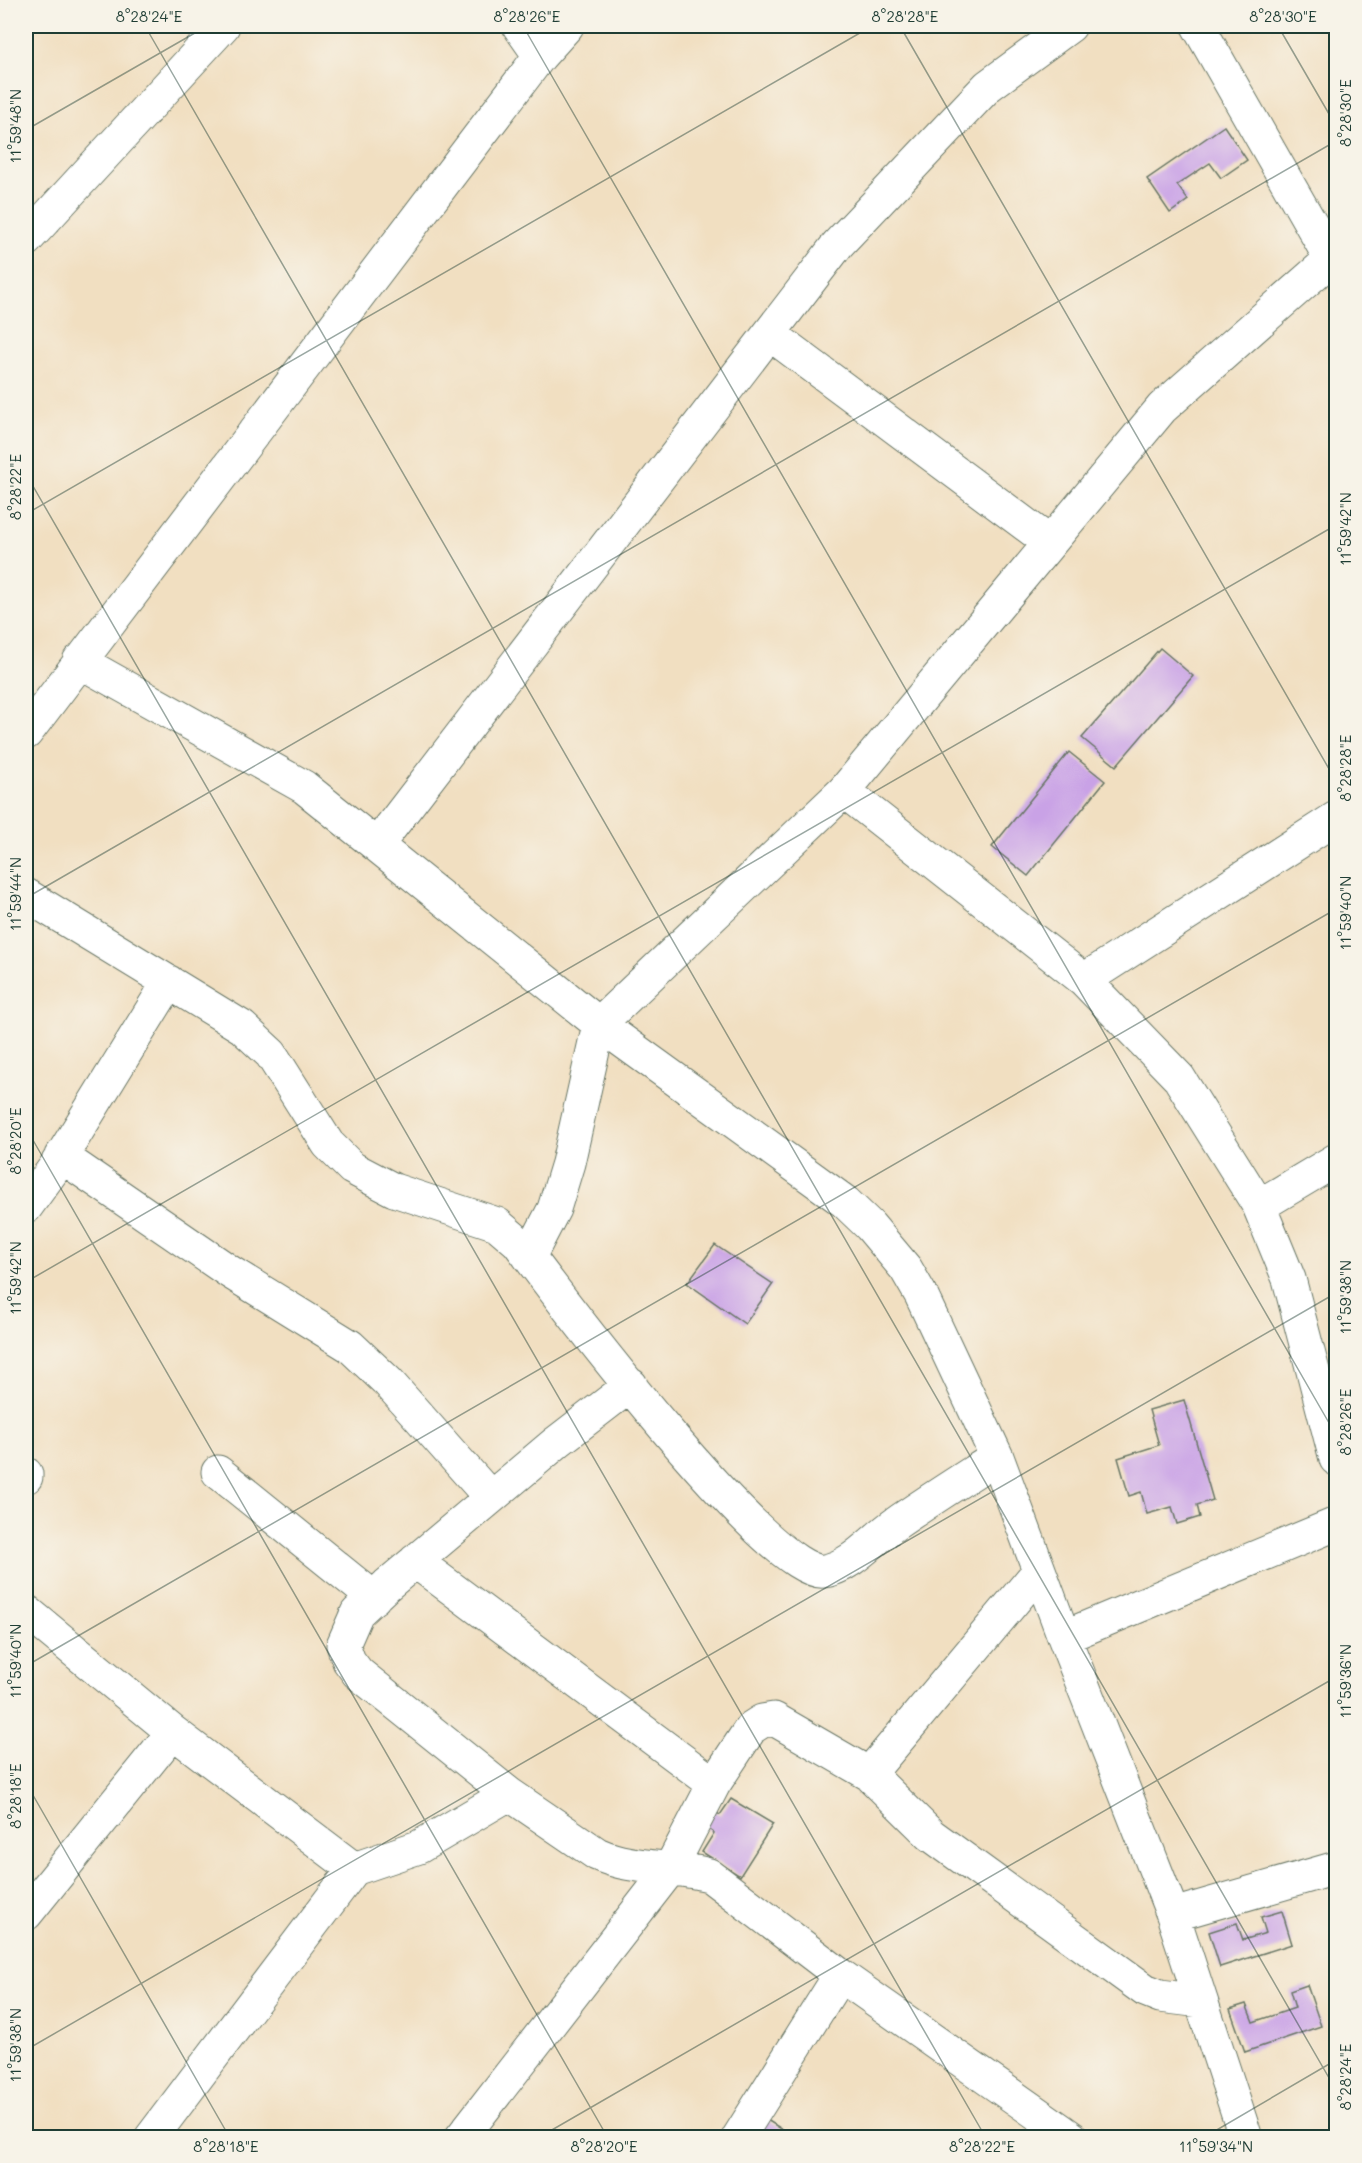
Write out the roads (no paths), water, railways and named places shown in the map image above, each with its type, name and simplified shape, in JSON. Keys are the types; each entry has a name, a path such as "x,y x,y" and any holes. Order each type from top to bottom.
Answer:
{"street":[{"path":"26,240 223,26"},
{"path":"519,26 540,56"},
{"path":"26,733 540,56 567,26"},
{"path":"377,845 838,244 988,86 1070,26"},
{"path":"529,1257 554,1209 568,1164 599,1024 844,791 1162,408 1334,264 1198,26"},
{"path":"770,334 1049,542"},
{"path":"79,661 304,787 599,1024 844,1202 870,1226 906,1269 921,1295 997,1457 1064,1637 1173,1915 1246,2138"},
{"path":"844,791 1084,980 1179,1078 1259,1206 1289,1280 1336,1459"},
{"path":"1084,980 1336,818"},
{"path":"32,909 169,982 242,1027 271,1054 328,1144 352,1168 394,1190 497,1224 518,1242 701,1472 755,1527 803,1567 820,1572 839,1568 894,1525 997,1457"},
{"path":"26,1207 61,1156 169,982"},
{"path":"61,1156 230,1272 350,1346 388,1382 490,1497"},
{"path":"1259,1206 1336,1160"},
{"path":"631,1385 490,1497 357,1613 343,1645 349,1661 358,1673 509,1794 597,1854 613,1861 709,1875 1032,2126 1072,2138"},
{"path":"218,1472 374,1598"},
{"path":"1064,1637 1336,1524"},
{"path":"416,1561 714,1784"},
{"path":"869,1774 1039,1571"},
{"path":"26,1611 173,1732 354,1869"},
{"path":"461,2138 670,1869 714,1784 751,1728 762,1721 774,1719 869,1774 931,1835 1145,1990 1160,1996 1201,2001"},
{"path":"26,1914 173,1732"},
{"path":"151,2138 354,1869 418,1847 509,1794"},
{"path":"1173,1915 1336,1869"},
{"path":"738,2138 840,1975"}]}
